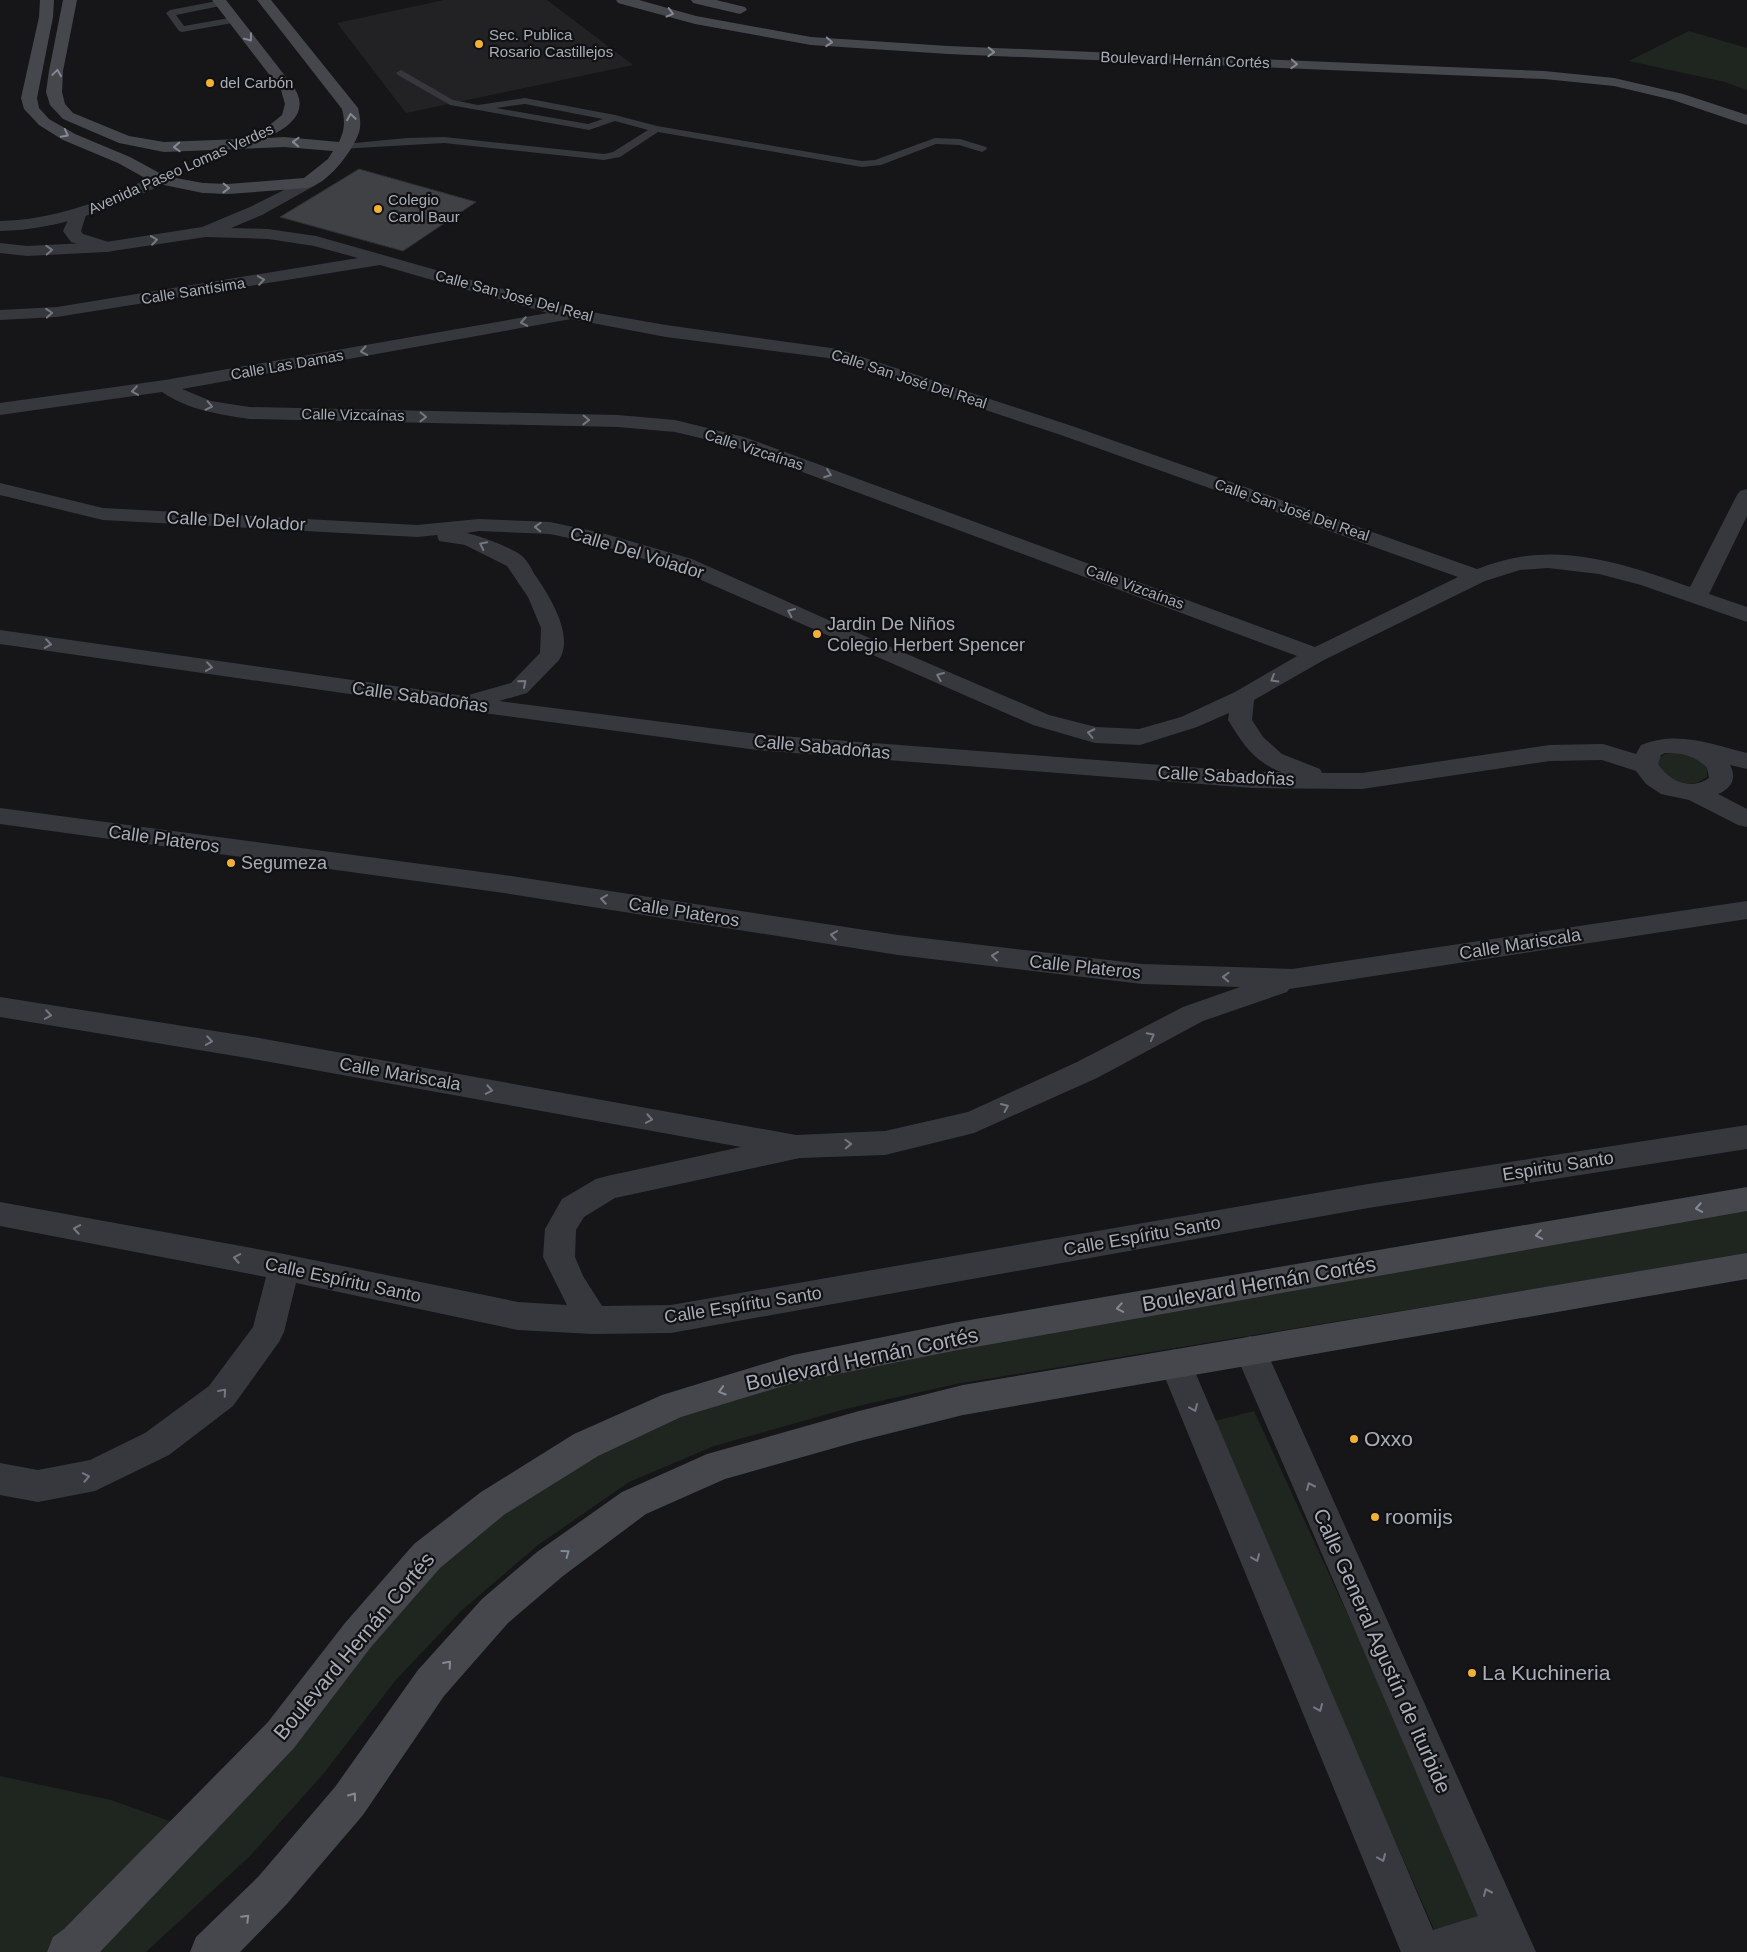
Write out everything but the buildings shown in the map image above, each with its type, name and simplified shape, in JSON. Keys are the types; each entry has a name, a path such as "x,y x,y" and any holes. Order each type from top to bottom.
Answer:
{"main road":[{"path":"47,0 46,17 29,98 32,109 44,122 69,136 124,160 160,180 203,188 228,189 308,183 334,162 351,134 353,120 350,108 264,0"},
{"path":"70,0 56,71 54,92 58,105 68,116 125,140 164,147 301,142 344,147"},
{"name":"Boulevard Hernán Cortés","path":"622,0 695,20 812,41 948,50 1552,76 1614,82 1678,97 1747,120"},
{"path":"698,0 756,13"},
{"name":"Avenida Paseo Lomas Verdes","path":"202,162 278,126 292,113 294,103 288,89 220,2"},
{"path":"1104,40 1105,56"},
{"path":"1151,42 1153,58"},
{"name":"Avenida Paseo Lomas Verdes","path":"160,180 185,169"},
{"name":"Boulevard Hernán Cortés","path":"68,1952 79,1944 192,1829 281,1735 358,1635 427,1556 493,1503 586,1445 674,1405 793,1369 958,1336 1747,1199"},
{"path":"211,1952 272,1891 349,1801 431,1683 495,1611 550,1564 634,1503 719,1465 859,1426 963,1400 1747,1266"}],"street":[{"name":"Avenida Paseo Lomas Verdes","path":"0,226 44,223 78,215 160,180"},
{"path":"0,248 27,251 106,247 206,232 256,211 308,183"},
{"path":"78,215 72,231 76,238 106,247"},
{"name":"Calle San José Del Real","path":"206,232 268,234 316,241 572,314 666,332 831,353 1068,431 1477,576"},
{"name":"Calle Santísima","path":"0,315 57,312 148,299 384,260"},
{"name":"Calle Las Damas","path":"0,409 165,386 572,314"},
{"name":"Calle Vizcaínas","path":"165,386 182,398 206,406 250,413 618,421 675,426 737,441 1316,655"},
{"name":"Calle Del Volador","path":"0,489 103,514 417,531 479,526 550,528 602,539 684,564 845,636 1042,720 1095,735 1140,737 1189,722 1243,697 1316,655"},
{"path":"1696,598 1747,495"},
{"path":"417,531 471,540 515,561 539,597 552,628 551,655 519,688 461,703"},
{"path":"1316,655 1477,576 1505,566 1547,561 1599,568 1645,580 1747,615"},
{"name":"Calle Sabadoñas","path":"0,637 461,703 757,742 1253,780 1362,781 1550,753 1603,752 1645,765 1656,779 1676,790 1694,792 1714,789 1721,781 1722,772 1715,760 1702,751"},
{"path":"1243,697 1240,720 1254,742 1273,760 1299,772 1331,782"},
{"path":"1645,765 1650,750 1662,746 1681,745 1747,761"},
{"name":"Calle Sabadoñas","path":"1694,792 1747,819"},
{"name":"Calle Plateros","path":"0,816 504,884 898,945 1142,974 1292,979"},
{"name":"Calle Mariscala","path":"1292,979 1747,910"},
{"path":"593,1320 570,1282 558,1257 561,1229 574,1208 607,1188 800,1146 885,1143 974,1122 1087,1070 1193,1014 1292,979"},
{"name":"Calle Mariscala","path":"0,1007 259,1049 800,1146"},
{"name":"Espiritu Santo","path":"1368,1196 1747,1137"},
{"name":"Calle Espíritu Santo","path":"0,1214 284,1267 518,1316 593,1320 671,1319 1368,1196"},
{"path":"0,1479 38,1486 95,1475 157,1444 221,1396 268,1332 284,1267"},
{"name":"Calle General Agustín de Iturbide","path":"1250,1350 1509,1940"},
{"path":"1175,1363 1422,1952"},
{"path":"1428,1952 1509,1940"}],"lane":[{"path":"220,2 170,13 182,29 235,20"},
{"path":"401,73 450,102 478,108 588,127 615,118"},
{"path":"478,108 525,100 615,118 656,129 862,164 877,163 935,141 960,142 982,149"},
{"path":"344,147 443,140 499,144 604,157 616,155 656,129"}],"shaded area":[{"name":"Sec. Publica Rosario Castillejos","path":"444,0 547,0 633,65 406,113 337,23"},
{"path":"1689,31 1747,48 1747,90 1725,82 1629,61"},
{"path":"1676,752 1690,756 1700,762 1707,769 1707,777 1693,783 1681,782 1657,767 1658,759 1665,754"},
{"path":"1747,1203 1747,1254 956,1384 849,1408 714,1446 629,1482 538,1545 461,1611 395,1681 324,1773 250,1856 146,1952 78,1952 428,1570 497,1511 667,1417 794,1375"},
{"path":"1254,1411 1503,1952 1444,1952 1211,1422"},
{"path":"0,1776 111,1800 192,1829 63,1952 0,1952"}],"place":[{"name":"Sec. Publica Rosario Castillejos","path":"479,44"},
{"name":"del Carbón","path":"210,83"},
{"name":"Colegio Carol Baur","path":"378,209"},
{"name":"Jardin De Niños Colegio Herbert Spencer","path":"817,634"},
{"name":"Segumeza","path":"231,863"},
{"name":"Oxxo","path":"1354,1439"},
{"name":"roomijs","path":"1375,1517"},
{"name":"La Kuchineria","path":"1472,1673"}]}
